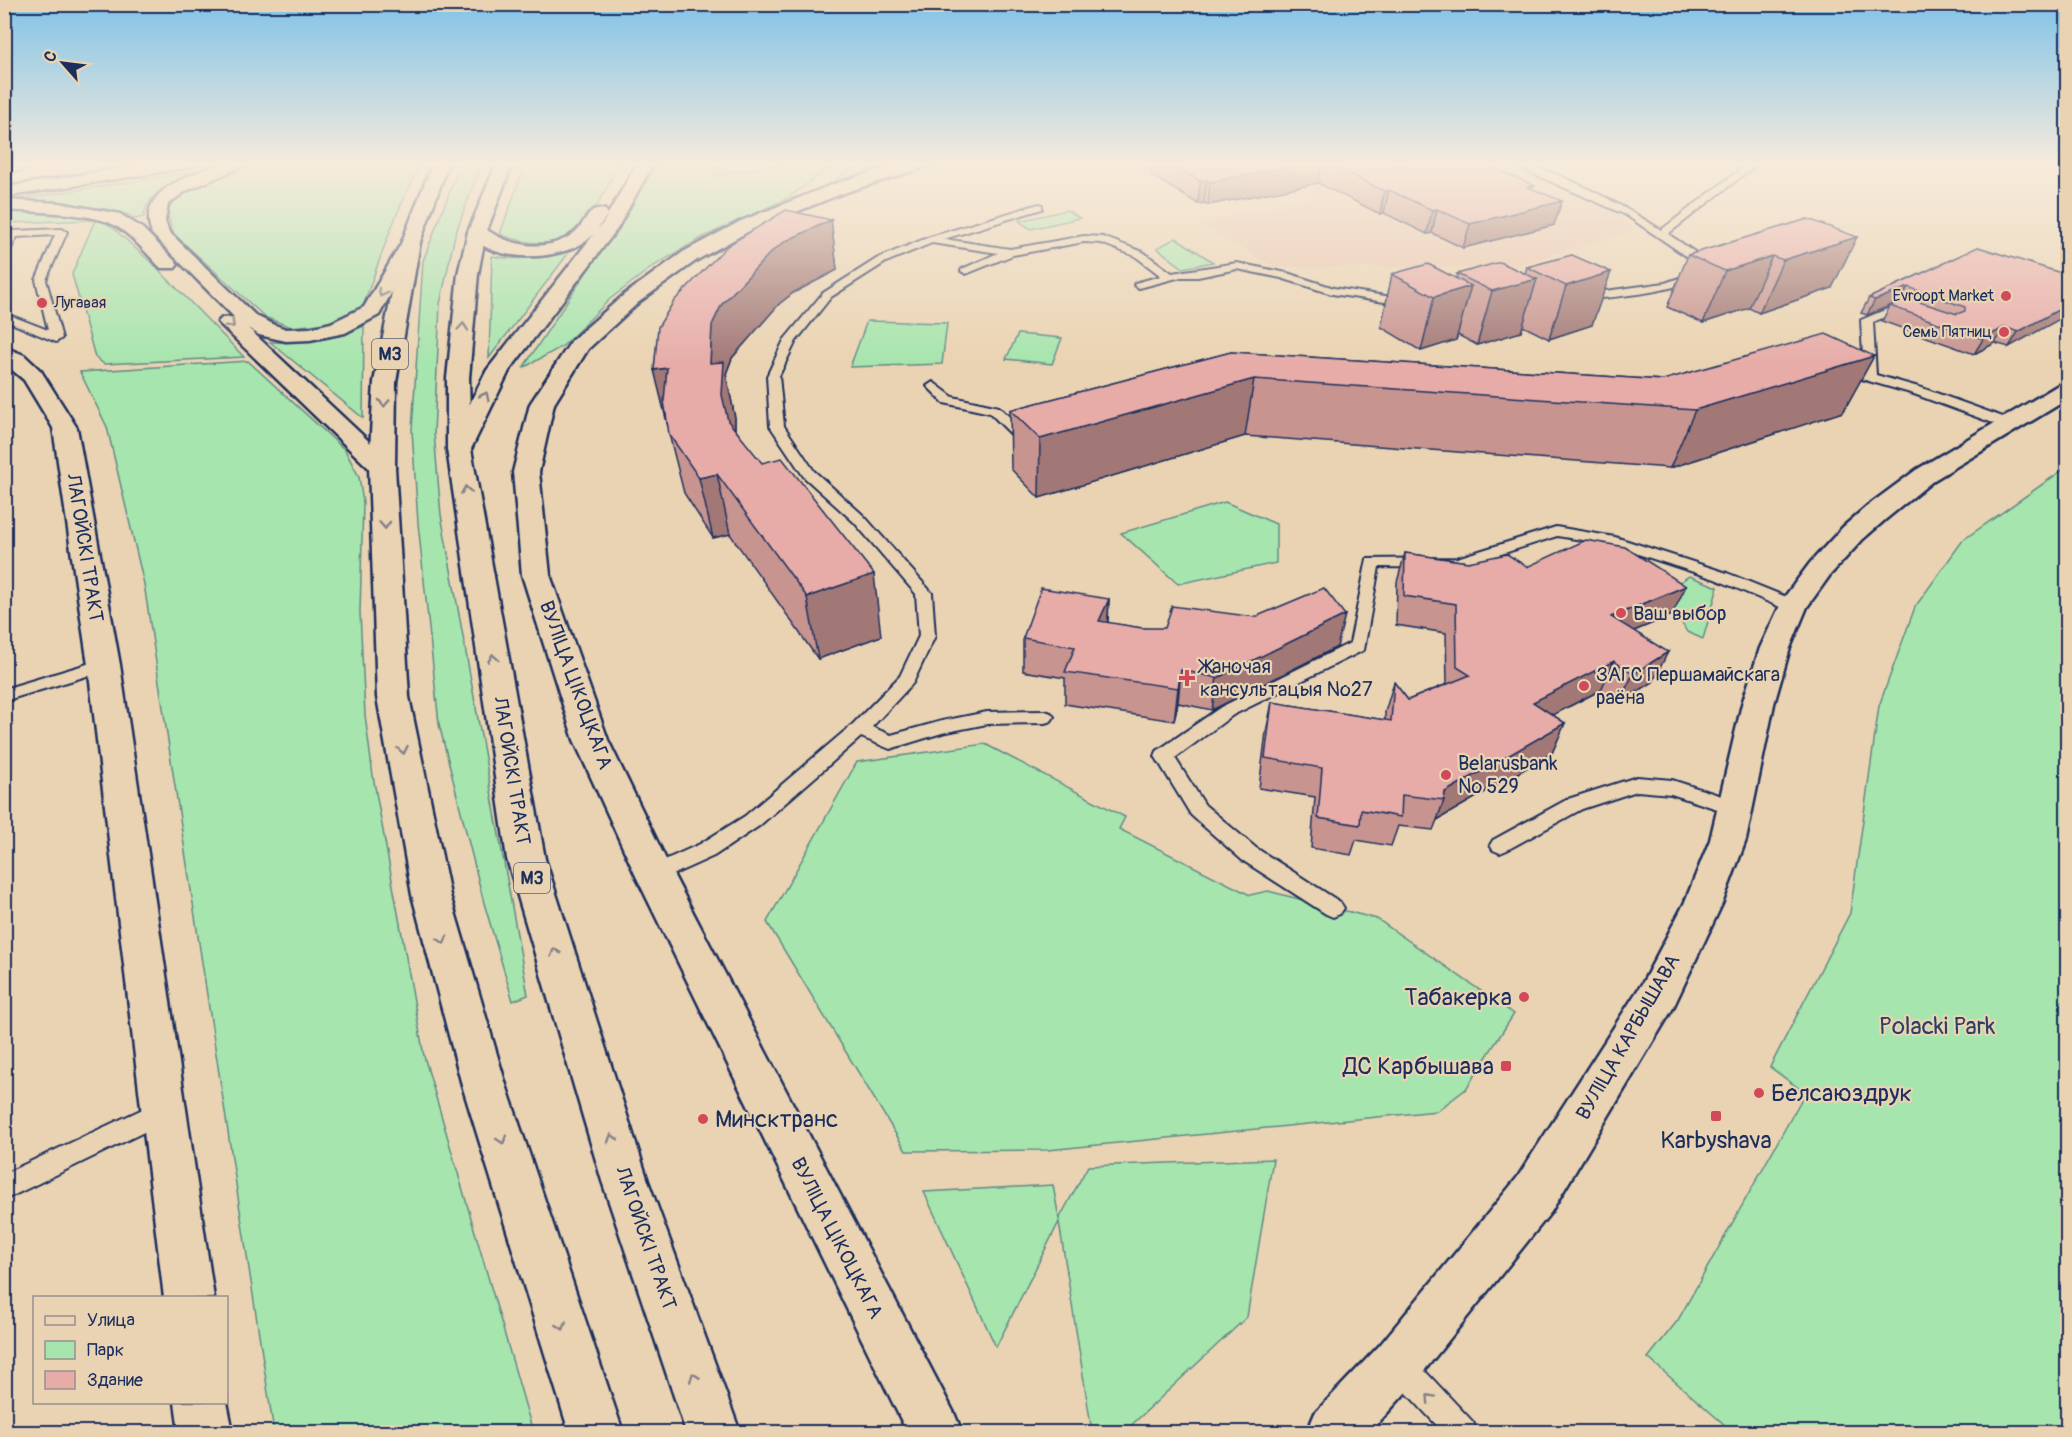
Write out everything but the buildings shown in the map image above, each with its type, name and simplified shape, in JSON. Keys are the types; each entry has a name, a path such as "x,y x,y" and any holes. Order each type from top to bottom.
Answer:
{"main road":[{"path":"131,229 382,467"},
{"path":"159,229 161,234 249,320 267,330 286,335 309,334 337,328 372,311 411,242"},
{"name":"М3","path":"416,229 411,242 385,382 382,467 393,697 431,895 484,1084 596,1432"},
{"name":"ЛАГОЙСКІ ТРАКТ","path":"478,229 468,274 459,378 459,448 526,859 625,1181 713,1432"},
{"path":"477,232 498,245 516,250 549,249 576,240 588,229"},
{"path":"459,448 498,370 608,229"},
{"name":"ВУЛІЦА ЦІКОЦКАГА","path":"740,229 690,256 632,298 580,345 542,404 526,472 536,575 591,740 654,874 934,1432"},
{"name":"ЛАГОЙСКІ ТРАКТ","path":"4,354 16,360 33,376 65,428 104,665 189,1296"},
{"name":"ВУЛІЦА КАРБЫШАВА","path":"1334,1432 1398,1363 1534,1195 1658,995 1703,904 1728,840 1758,704 1775,648 1793,606 1820,569 1853,533 1876,513 1925,475 2067,389"},
{"path":"202,1404 206,1432"}],"lane":[{"path":"654,874 707,850 752,821 859,729 907,679 927,636 924,593 859,519 809,474 777,426 774,376 790,340 827,295 882,260 931,240 967,229"},
{"path":"1563,298 1644,289 1696,279 1713,269 1654,229"},
{"path":"1662,234 1668,229"},
{"path":"4,252 14,234 62,232 41,280 56,338 4,316"},
{"path":"966,271 1010,252 1084,239 1103,240 1139,254 1170,277"},
{"path":"931,240 1010,252"},
{"path":"1140,285 1170,277 1237,266 1283,275 1332,291 1385,301 1426,304"},
{"path":"1870,375 1867,320 1899,307 1919,314"},
{"path":"1829,366 1870,375 2009,424"},
{"path":"933,386 949,400 994,410 1023,438 1046,432"},
{"path":"1333,908 1249,854 1198,810 1164,756 1227,711 1358,646 1372,562 1458,563 1556,531 1610,540 1721,576 1793,606"},
{"path":"4,695 104,665"},
{"path":"859,729 890,742 942,727 987,718 1045,717"},
{"path":"1500,845 1575,804 1637,784 1672,788 1736,808"},
{"path":"4,1188 166,1115"},
{"path":"1398,1363 1463,1432"}],"shaded area":[{"path":"1207,229 1635,230 1511,267 1275,267"}],"green space":[{"path":"91,229 114,229 155,266 244,357 104,364 95,357 72,274"},
{"path":"172,229 391,229 362,309 346,318 328,323 291,327 265,317 174,234"},
{"path":"435,229 457,229 440,304 434,433 441,515 528,995 513,1001 484,903 439,724 418,523 412,430 423,261"},
{"path":"502,229 580,229 565,239 543,243 521,241 500,234"},
{"path":"615,229 720,229 652,267 610,299 563,346 523,368"},
{"path":"1176,238 1213,262 1183,268 1157,248"},
{"path":"570,251 489,358 492,256 531,258"},
{"path":"867,321 947,323 942,364 850,367"},
{"path":"364,326 363,418 270,342 318,340 341,335"},
{"path":"1018,334 1062,338 1052,364 1006,359"},
{"path":"248,361 345,450 359,477 363,503 360,612 365,715 373,776 424,1056 533,1432 274,1432 144,584 107,427 80,372"},
{"name":"Polacki Park","path":"2067,467 2067,1432 1733,1432 1648,1358 1678,1320 1805,1093 1770,1067 1850,913 1879,706 1915,607 1963,540"},
{"path":"1225,502 1276,524 1276,563 1178,584 1121,533"},
{"path":"1689,576 1718,587 1703,639 1687,632 1664,592"},
{"path":"985,744 1125,817 1119,829 1250,895 1268,891 1377,919 1514,1014 1466,1089 1437,1111 1048,1150 906,1151 767,922 857,762"},
{"path":"1273,1159 1247,1317 1124,1432 1092,1432 1059,1222 996,1347 924,1192 1053,1185 1059,1219 1088,1166"}],"place":[{"name":"Evroopt Market","path":"2006,296"},
{"name":"Лугавая","path":"42,303"},
{"name":"Семь Пятниц","path":"2004,332"},
{"name":"Ваш выбор","path":"1621,613"},
{"name":"Жаночая кансультацыя №27","path":"1187,678"},
{"name":"ЗАГС Першамайскага раёна","path":"1584,686"},
{"name":"Belarusbank № 529","path":"1446,775"},
{"name":"Табакерка","path":"1524,997"},
{"name":"ДС Карбышава","path":"1506,1066"},
{"name":"Белсаюздрук","path":"1759,1093"},
{"name":"Karbyshava","path":"1716,1116"},
{"name":"Минсктранс","path":"703,1119"}]}
